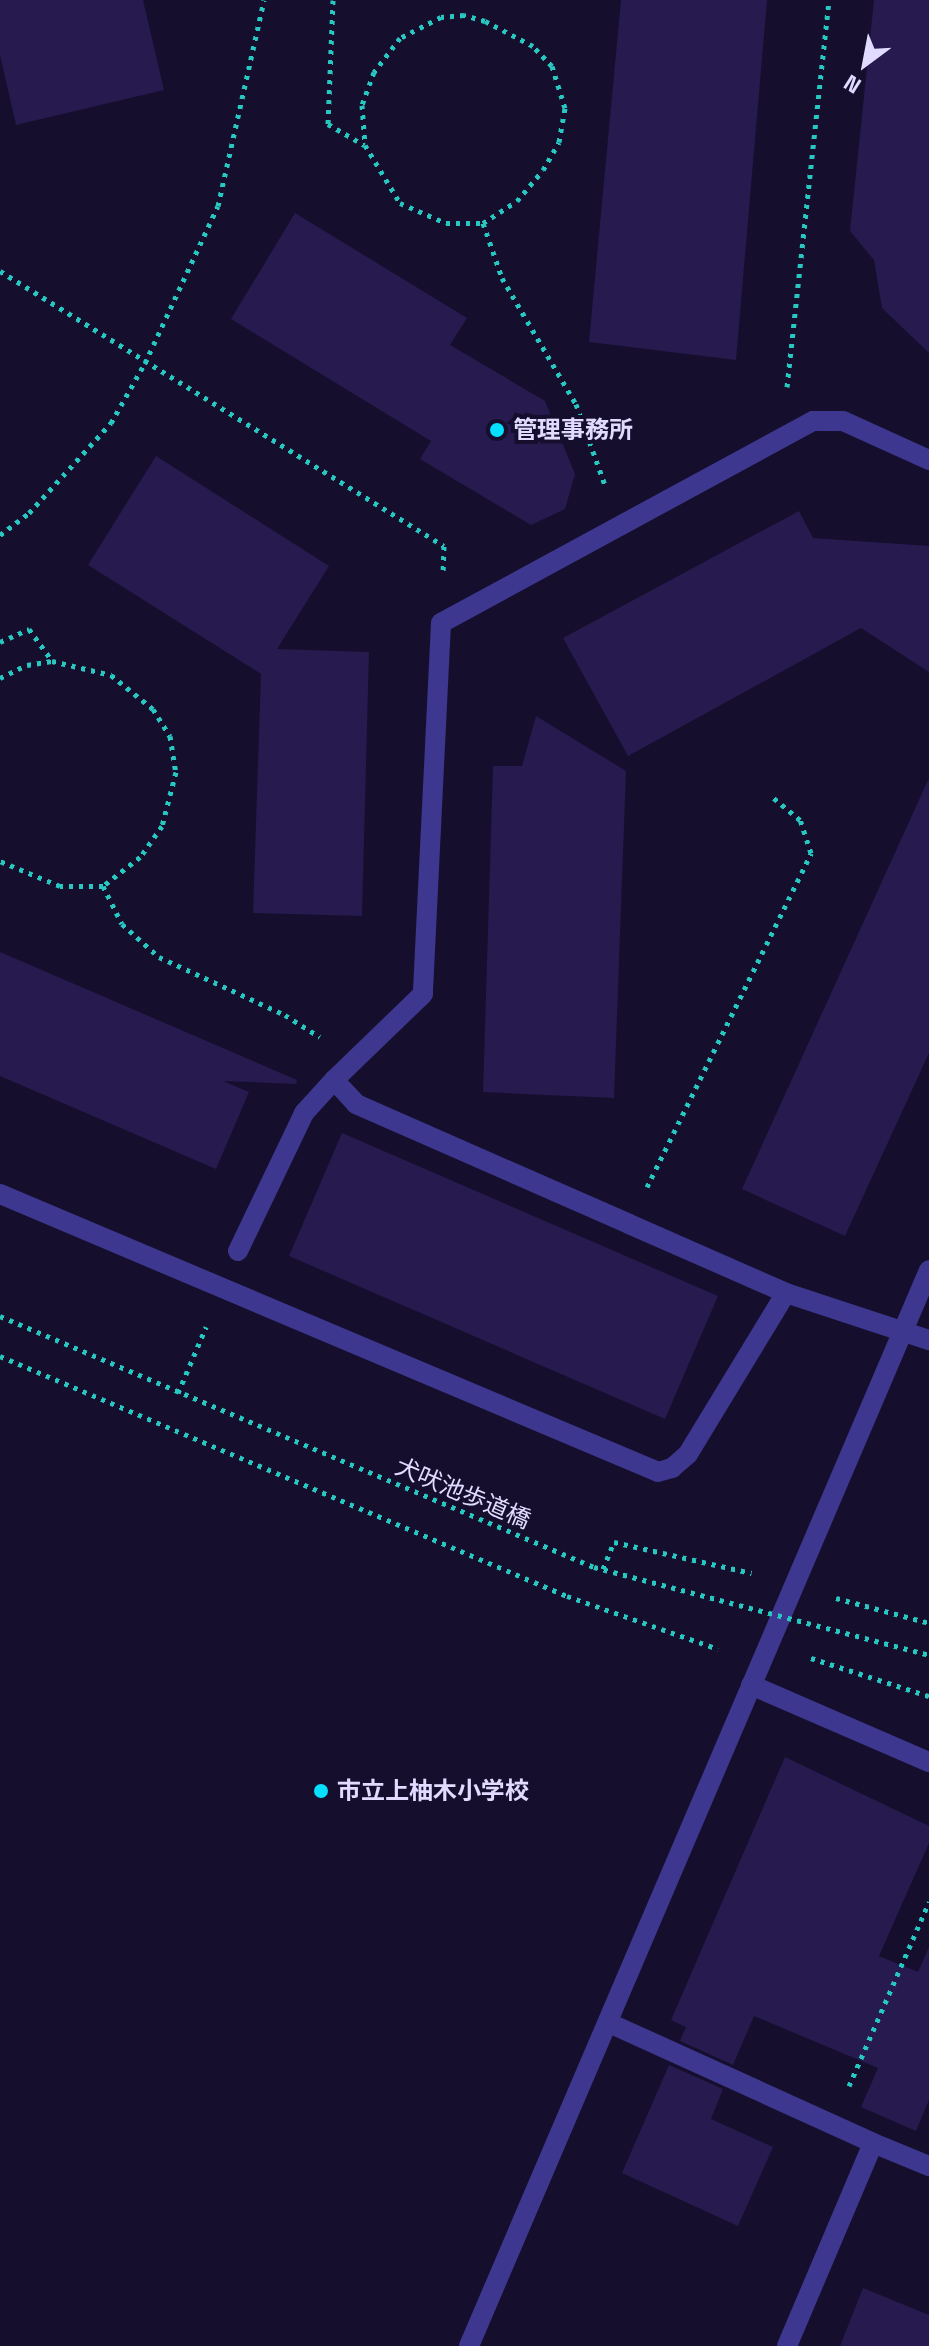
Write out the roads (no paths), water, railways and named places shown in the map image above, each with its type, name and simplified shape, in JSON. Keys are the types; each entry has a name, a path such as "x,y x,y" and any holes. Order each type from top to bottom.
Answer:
{"street":[{"path":"238,1251 304,1113 423,994 441,623 827,417 929,460"},
{"path":"334,1080 356,1104 786,1293 929,1340"},
{"path":"0,1194 658,1472 672,1468 688,1454 786,1293"},
{"path":"469,2346 929,1270"},
{"path":"751,1685 929,1762"},
{"path":"609,2023 929,2166"},
{"path":"787,2346 873,2143"}],"place":[{"name":"管理事務所","path":"497,430"},
{"name":"市立上柚木小学校","path":"321,1791"}]}
